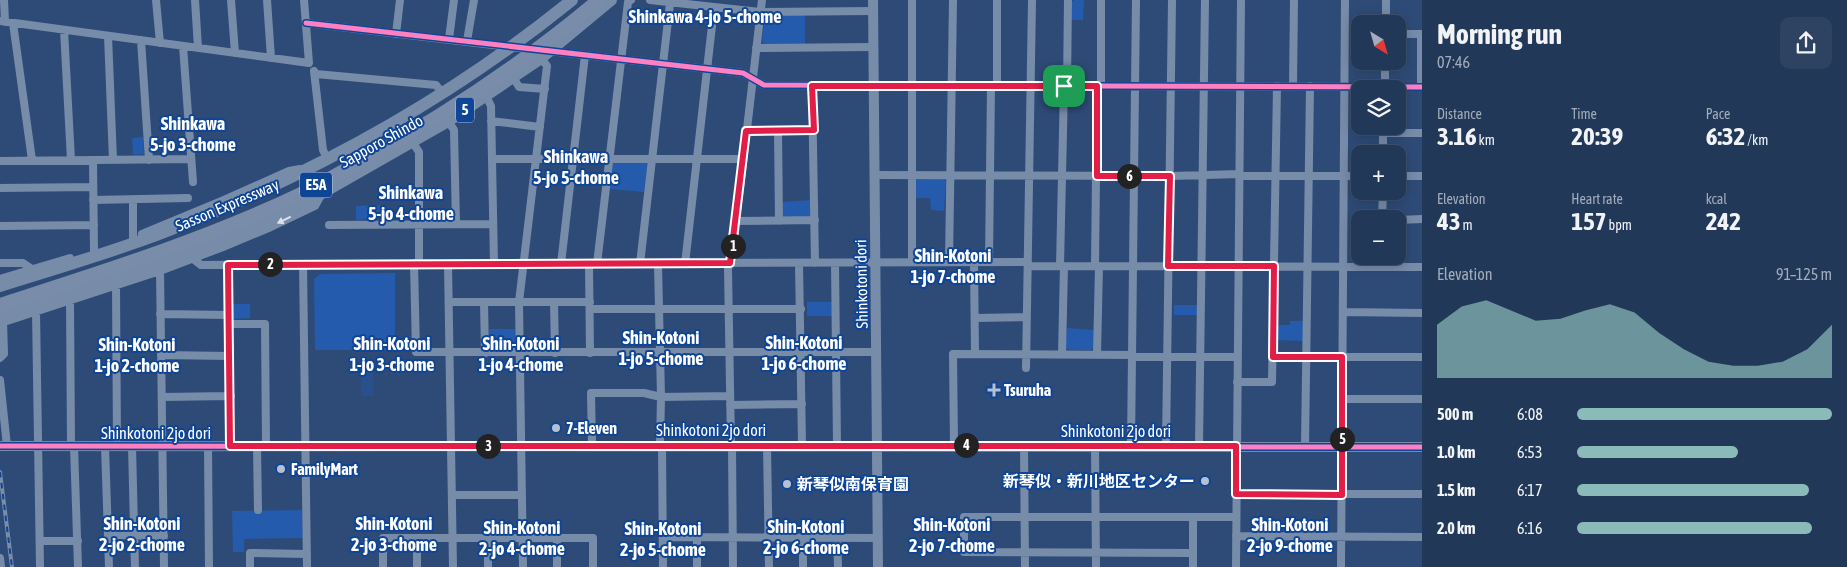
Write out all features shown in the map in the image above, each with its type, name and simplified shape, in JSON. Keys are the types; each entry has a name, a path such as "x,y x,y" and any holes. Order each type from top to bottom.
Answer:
{"highway":[{"name":"Sapporo Shindo","path":"0,286 161,233 323,163 373,136 443,94 512,47 572,0"},
{"name":"Sasson Expressway","path":"0,296 162,243 292,188 398,132 477,82 562,20 585,0"},
{"name":"Sasson Expressway","path":"0,305 163,251 302,194 410,135 478,91 560,33 599,0"},
{"name":"Sapporo Shindo","path":"2,319 223,239 306,202 448,122 545,54 611,0"}],"street":[{"path":"4,0 6,22 32,160"},
{"path":"156,0 160,43"},
{"path":"195,0 198,48"},
{"path":"231,0 235,53"},
{"path":"267,0 271,58"},
{"path":"0,279 133,238 290,170 323,163 316,74 309,63 304,0"},
{"path":"396,34 400,0"},
{"path":"449,39 454,0"},
{"path":"467,41 474,0"},
{"path":"590,353 590,305 593,264 610,159 628,2 631,0"},
{"path":"650,0 760,12 873,11"},
{"path":"733,567 728,269 736,221 762,0"},
{"name":"Shinkotoni dori","path":"873,0 878,567"},
{"path":"912,0 912,262"},
{"path":"949,262 953,0"},
{"path":"988,262 989,176 997,0"},
{"path":"1026,368 1032,0"},
{"path":"1062,354 1062,176 1068,0"},
{"path":"1097,354 1097,176 1101,0"},
{"path":"1131,446 1136,0"},
{"path":"1166,446 1172,0"},
{"path":"1199,446 1205,0"},
{"path":"1236,567 1241,0"},
{"path":"1293,86 1294,0"},
{"path":"1341,567 1346,0"},
{"path":"1386,0 1386,15"},
{"path":"640,264 670,3"},
{"path":"685,264 714,8"},
{"path":"6,22 309,63"},
{"path":"306,23 467,41 545,54 585,55 743,73 764,85 1351,86"},
{"path":"64,30 71,160"},
{"path":"1406,34 1422,34 1421,87 1406,87"},
{"path":"108,36 112,160"},
{"path":"141,40 149,160"},
{"path":"183,46 193,182"},
{"path":"756,48 873,47"},
{"path":"523,567 519,302 547,66 545,54"},
{"path":"561,264 585,55"},
{"path":"316,74 436,85 443,94"},
{"path":"513,77 519,86 544,89"},
{"path":"812,86 815,263"},
{"path":"1237,382 1272,382 1276,86"},
{"path":"1305,446 1310,86"},
{"path":"486,96 491,106 494,264"},
{"path":"491,121 540,127"},
{"path":"448,122 454,130 456,224"},
{"path":"746,131 814,130"},
{"path":"778,131 779,220"},
{"path":"1406,132 1422,133"},
{"path":"413,143 419,152 416,352 520,354 876,352"},
{"path":"0,161 191,159"},
{"path":"492,159 743,159"},
{"path":"93,160 94,251"},
{"path":"874,175 1351,176"},
{"path":"1406,176 1422,176"},
{"path":"0,188 93,187"},
{"path":"2,319 36,312 160,271 271,227 315,206 322,193"},
{"path":"93,200 188,198"},
{"path":"133,200 133,238"},
{"path":"1406,220 1422,219"},
{"path":"736,221 815,220"},
{"path":"329,225 493,224"},
{"path":"0,226 94,226"},
{"path":"192,258 201,265 988,262 1062,266 1422,267"},
{"path":"974,262 975,354"},
{"path":"0,263 23,263 32,269"},
{"path":"799,263 802,445"},
{"path":"835,263 837,445"},
{"path":"303,264 307,567"},
{"path":"448,264 453,567"},
{"path":"658,264 661,353 663,567"},
{"path":"228,265 231,396 230,446"},
{"path":"160,271 164,567"},
{"path":"116,284 117,446"},
{"path":"70,300 78,567"},
{"path":"449,302 554,302 660,308 801,308"},
{"path":"484,302 485,353"},
{"path":"554,302 555,353"},
{"path":"0,305 4,354 0,358"},
{"path":"36,312 40,567"},
{"path":"1343,312 1422,313"},
{"path":"160,314 229,315"},
{"path":"975,318 1027,317"},
{"path":"229,324 265,324 262,446 258,510"},
{"path":"954,445 953,354 1097,354 1167,357 1238,357"},
{"path":"161,355 230,356"},
{"path":"1273,357 1422,357"},
{"path":"0,380 4,446"},
{"path":"592,446 591,393 644,393 661,397 730,396"},
{"path":"162,397 231,396"},
{"path":"1342,399 1422,399"},
{"path":"730,405 802,404"},
{"path":"767,445 769,567"},
{"name":"Shinkotoni 2jo dori","path":"4,446 954,445 1422,447"},
{"path":"105,446 109,567"},
{"path":"132,446 135,567"},
{"path":"208,446 209,567"},
{"path":"1024,446 1025,567"},
{"path":"1095,446 1096,567"},
{"path":"1236,494 1422,494"},
{"path":"452,496 522,495"},
{"path":"1193,553 964,552 964,517 1236,517"},
{"path":"1192,567 1193,517"},
{"path":"108,535 164,536"},
{"path":"1236,536 1422,537"},
{"path":"663,537 878,538"},
{"path":"837,537 838,567"},
{"path":"383,567 383,538 557,538 593,538 593,567"},
{"path":"417,538 417,567"},
{"path":"488,538 488,567"},
{"path":"557,538 557,567"},
{"path":"697,538 697,567"},
{"path":"803,538 803,567"},
{"path":"40,541 78,541"},
{"path":"250,567 250,553 307,554"},
{"path":"0,558 1,567"}],"shaded area":[{"path":"1074,0 1084,0 1083,20 1071,20 1072,2"},
{"path":"768,15 805,15 805,44 764,44 762,41 765,17"},
{"path":"143,137 144,154 133,155 132,138"},
{"path":"616,162 647,162 644,192 610,189 613,164"},
{"path":"918,178 944,179 946,181 944,211 931,210 930,198 916,198 916,180"},
{"path":"811,200 811,217 783,217 783,202"},
{"path":"383,205 383,218 356,220 356,206"},
{"path":"395,273 395,350 315,350 314,279 320,274"},
{"path":"807,302 833,302 833,316 807,316"},
{"path":"233,304 250,304 250,318 235,319 233,317"},
{"path":"1174,305 1199,305 1199,315 1174,315"},
{"path":"1290,321 1304,321 1303,341 1277,340 1277,325 1290,325"},
{"path":"1067,328 1095,330 1094,347 1091,350 1069,350 1065,348"},
{"path":"489,329 515,329 516,346 514,349 491,348 489,346"},
{"path":"362,361 373,361 373,396 361,396"},
{"path":"302,510 303,538 244,539 244,552 233,552 232,511"}],"railway":[{"path":"0,472 12,567"}],"cycle path":[{"path":"306,23 743,73 764,85 1422,87"},
{"path":"0,446 1422,447"}],"place":[{"name":"Tsuruha","path":"994,390"},
{"name":"7-Eleven","path":"556,428"},
{"name":"FamilyMart","path":"281,469"},
{"name":"新琴似・新川地区センター","path":"1205,481"},
{"name":"新琴似南保育園","path":"787,484"}],"district":[{"name":"Shinkawa 4-jo 5-chome","path":"705,17"},
{"name":"Shinkawa 5-jo 3-chome","path":"193,134"},
{"name":"Shinkawa 5-jo 5-chome","path":"576,167"},
{"name":"Shinkawa 5-jo 4-chome","path":"411,203"},
{"name":"Shin-Kotoni 1-jo 7-chome","path":"953,266"},
{"name":"Shin-Kotoni 1-jo 5-chome","path":"661,348"},
{"name":"Shin-Kotoni 1-jo 6-chome","path":"804,353"},
{"name":"Shin-Kotoni 1-jo 3-chome","path":"392,354"},
{"name":"Shin-Kotoni 1-jo 4-chome","path":"521,354"},
{"name":"Shin-Kotoni 1-jo 2-chome","path":"137,355"},
{"name":"Shin-Kotoni 2-jo 2-chome","path":"142,534"},
{"name":"Shin-Kotoni 2-jo 3-chome","path":"394,534"},
{"name":"Shin-Kotoni 2-jo 7-chome","path":"952,535"},
{"name":"Shin-Kotoni 2-jo 9-chome","path":"1290,535"},
{"name":"Shin-Kotoni 2-jo 6-chome","path":"806,537"},
{"name":"Shin-Kotoni 2-jo 4-chome","path":"522,538"},
{"name":"Shin-Kotoni 2-jo 5-chome","path":"663,539"}],"route":[{"path":"812,86 1064,86 1097,86 1097,176 1170,176 1168,266 1274,266 1273,357 1342,357 1342,495 1236,494 1236,446 230,446 231,396 228,265 730,263 746,131 814,130 812,86"}]}
